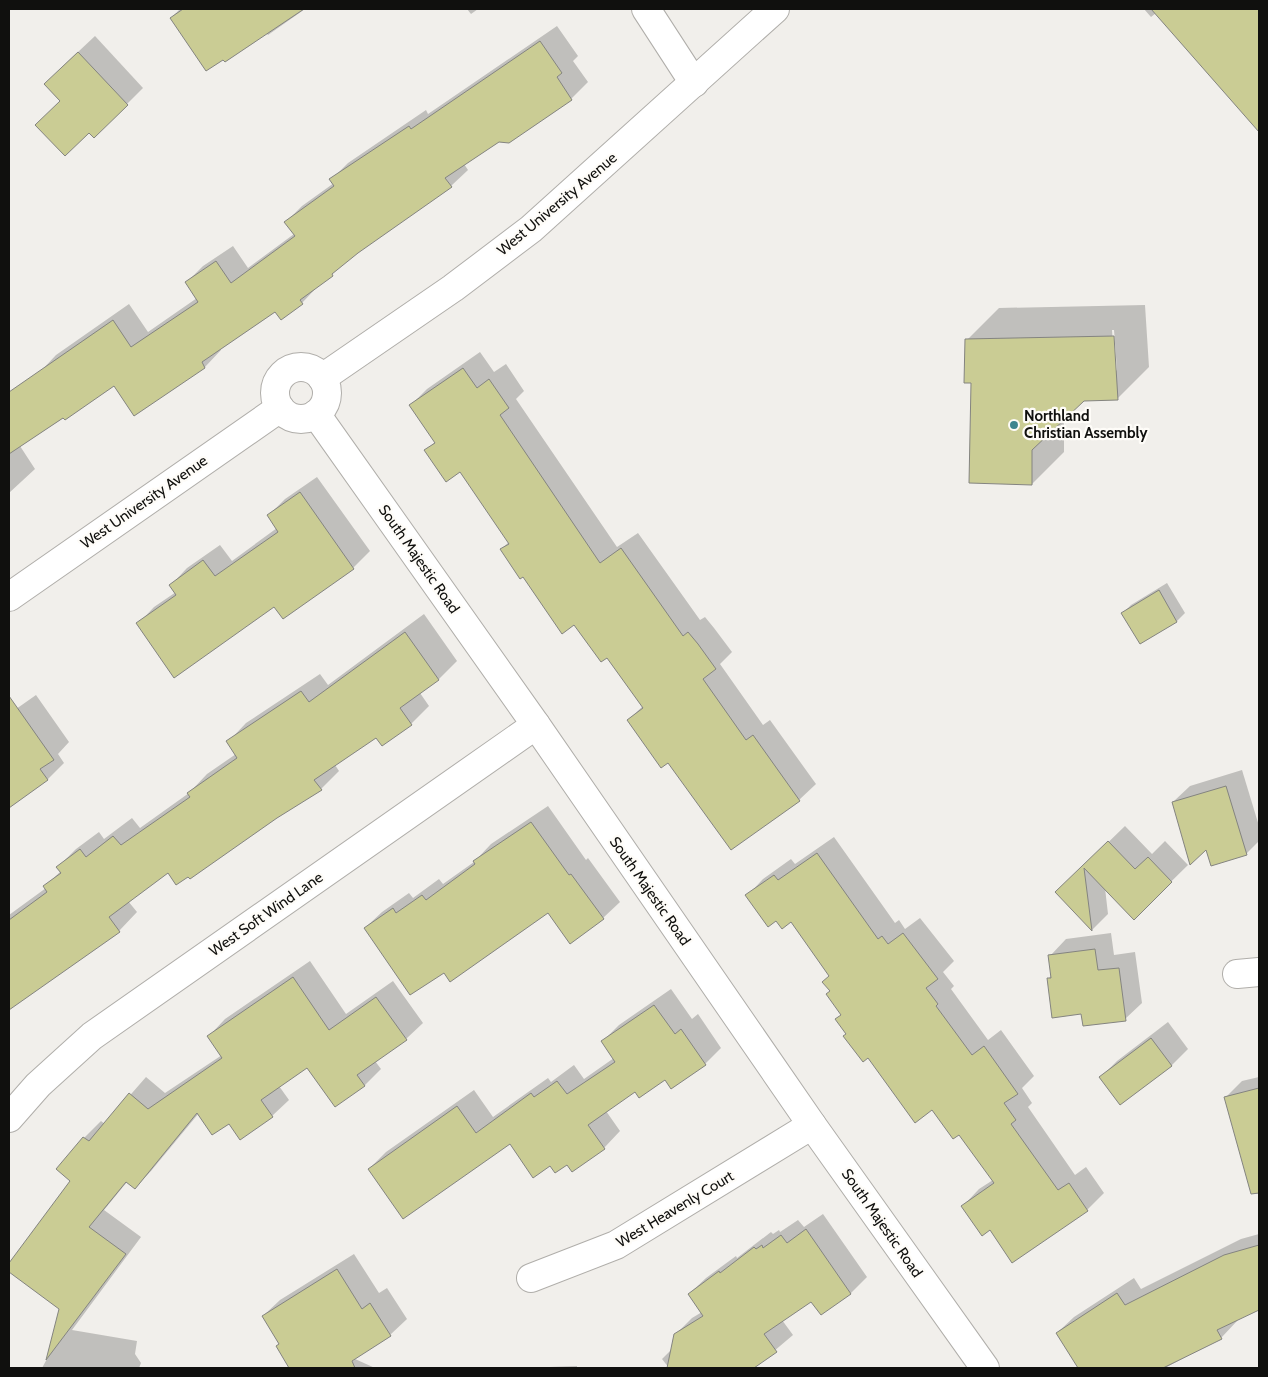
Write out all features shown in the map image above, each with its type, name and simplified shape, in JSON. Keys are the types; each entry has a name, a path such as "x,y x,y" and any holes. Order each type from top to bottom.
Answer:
{"street":[{"path":"646,9 694,83"},
{"name":"West University Avenue","path":"322,378 453,288 531,229 775,9"},
{"path":"305,367 311,369 322,378 325,383 326,396 321,409 316,414 311,417 297,418 285,414 275,396 275,389 277,382 286,371 305,367"},
{"name":"West University Avenue","path":"9,597 280,408"},
{"name":"South Majestic Road","path":"316,414 536,725 812,1125 985,1368"},
{"name":"West Soft Wind Lane","path":"9,1118 38,1085 92,1036 536,725"},
{"name":"West Heavenly Court","path":"530,1278 616,1245 812,1125"}],"building":[{"path":"183,9 304,9 225,62 223,60 206,71 170,18"},
{"path":"1151,9 1259,9 1259,132"},
{"path":"540,41 562,73 557,77 572,100 509,143 499,142 445,178 452,187 358,253 332,274 333,276 300,300 303,304 281,320 275,312 202,362 205,368 134,416 114,386 65,420 63,418 9,454 9,392 113,320 131,347 198,302 185,282 216,261 231,283 295,236 284,222 334,186 329,179 409,126 411,129"},
{"path":"78,52 128,105 94,138 89,133 65,156 35,125 60,101 44,84"},
{"name":"Northland Christian Assembly","path":"1114,336 1118,400 1084,401 1032,450 1032,485 969,483 971,383 964,383 965,339"},
{"path":"463,368 477,388 489,379 509,408 500,415 600,563 621,548 683,636 688,632 698,644 716,669 703,679 746,740 753,735 800,801 731,850 668,763 661,768 627,720 643,708 607,658 601,662 574,625 562,634 523,577 520,579 500,549 509,544 460,472 446,482 424,450 435,443 409,405"},
{"path":"300,492 354,569 283,619 274,607 174,678 136,623 176,595 169,585 203,560 215,576 278,532 267,515"},
{"path":"1159,590 1177,622 1140,644 1121,613"},
{"path":"405,632 439,680 400,708 412,725 382,746 376,738 314,780 322,790 277,818 190,879 188,877 176,885 168,873 109,917 120,932 9,1010 9,920 47,892 43,886 61,873 56,867 80,849 86,857 113,836 121,845 190,797 187,793 237,758 226,741 301,691 309,702"},
{"path":"9,696 54,760 40,769 48,780 9,808"},
{"path":"1226,786 1247,855 1211,866 1206,850 1190,865 1172,802"},
{"path":"531,822 569,875 571,874 604,919 570,944 548,913 450,982 444,973 410,995 364,928 393,908 396,913 422,895 426,900 475,864 473,861"},
{"path":"1108,841 1135,869 1148,857 1172,882 1134,920 1084,868 1092,931 1055,892"},
{"path":"817,853 878,939 882,936 888,944 903,933 938,979 926,988 938,1004 936,1006 972,1055 984,1046 1018,1094 1004,1103 1016,1120 1011,1124 1058,1190 1069,1183 1088,1211 1012,1263 990,1230 982,1236 961,1206 994,1183 959,1135 953,1139 932,1110 915,1123 868,1058 863,1062 843,1036 846,1034 835,1019 841,1015 826,994 830,991 822,982 829,976 791,922 782,929 776,921 768,927 745,895 774,875 778,880"},
{"path":"1095,949 1098,970 1119,968 1126,1021 1083,1026 1081,1014 1052,1018 1047,978 1051,978 1048,955"},
{"path":"293,977 329,1030 376,997 407,1040 357,1075 365,1086 335,1107 307,1068 261,1100 273,1117 240,1140 229,1124 212,1135 197,1113 135,1189 126,1182 89,1227 126,1254 46,1360 59,1309 9,1272 9,1263 70,1181 56,1169 83,1137 89,1141 129,1093 148,1109 222,1058 207,1036"},
{"path":"654,1005 675,1034 681,1029 706,1065 671,1089 665,1080 639,1098 635,1092 588,1125 605,1149 572,1172 567,1165 555,1173 550,1166 533,1178 510,1144 403,1219 368,1169 457,1106 476,1133 531,1093 534,1097 557,1081 567,1094 615,1062 601,1041"},
{"path":"1151,1038 1172,1066 1120,1105 1099,1077"},
{"path":"1259,1088 1259,1193 1251,1194 1224,1097"},
{"path":"806,1229 851,1294 821,1315 811,1302 764,1334 777,1352 754,1368 667,1368 674,1334 703,1316 688,1294 754,1247 756,1249 762,1245 763,1248 781,1235 787,1243"},
{"path":"1259,1245 1259,1310 1217,1330 1222,1339 1163,1368 1078,1368 1056,1333 1117,1293 1125,1305 1224,1255"},
{"path":"337,1269 362,1309 370,1303 391,1336 352,1361 355,1368 289,1368 276,1346 279,1344 262,1316"}],"place":[{"name":"Northland Christian Assembly","path":"1014,425"}]}
